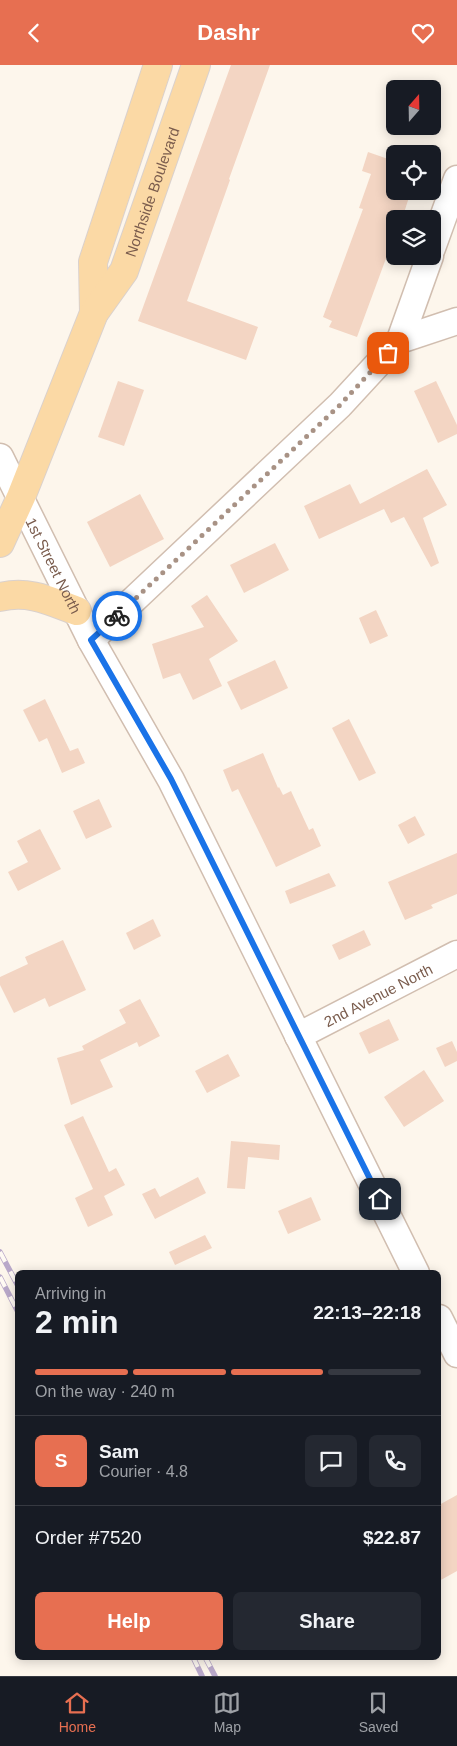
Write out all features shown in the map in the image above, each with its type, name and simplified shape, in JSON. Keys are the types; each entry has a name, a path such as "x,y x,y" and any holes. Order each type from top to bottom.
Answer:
{"main road":[{"name":"Northside Boulevard","path":"94,313 93,262 158,65"},
{"name":"Northside Boulevard","path":"0,543 21,497 94,313 124,271 196,65"},
{"path":"0,597 12,594 35,595 77,611"}],"street":[{"path":"441,223 457,179"},
{"path":"91,640 340,405 400,339 427,265"},
{"path":"400,339 457,321"},
{"name":"1st Street North","path":"0,457 91,640 171,779 415,1270"},
{"name":"2nd Avenue North","path":"298,1036 457,954"},
{"path":"441,1321 457,1354"}],"building":[{"path":"231,65 270,65 187,301 258,327 246,360 138,321"},
{"path":"368,152 386,158 386,200 408,200 405,210 386,210 386,258 357,337 329,327 332,321 323,317 363,209 359,208 371,174 362,171"},
{"path":"118,381 144,390 124,446 98,437"},
{"path":"436,381 457,425 457,434 438,443 414,391"},
{"path":"427,469 447,505 423,518 439,563 431,567 404,517 391,523 384,509 319,539 304,506 350,484 360,504"},
{"path":"140,494 164,539 110,567 87,522"},
{"path":"275,543 289,570 244,593 230,565"},
{"path":"207,595 238,641 209,659 222,686 193,700 180,673 163,679 152,644 204,627 191,606"},
{"path":"376,610 388,636 370,644 359,618"},
{"path":"275,660 288,688 241,710 227,682"},
{"path":"45,699 70,751 78,748 85,763 62,773 47,738 39,742 23,710"},
{"path":"349,719 376,773 359,781 332,728"},
{"path":"263,753 278,788 283,795 291,791 309,830 313,828 321,846 276,867 238,789 232,792 223,770"},
{"path":"99,799 112,827 86,839 73,811"},
{"path":"415,816 425,835 408,844 398,825"},
{"path":"40,829 61,869 18,891 8,872 28,862 17,841"},
{"path":"457,853 457,894 431,905 433,908 405,920 388,882"},
{"path":"329,873 336,886 290,904 285,891"},
{"path":"153,919 161,936 134,950 126,933"},
{"path":"364,930 371,945 339,960 332,945"},
{"path":"63,940 86,990 49,1007 45,998 14,1013 0,985 0,977 28,964 25,957"},
{"path":"140,999 160,1036 139,1047 137,1042 100,1060 113,1087 71,1105 57,1058 84,1050 82,1046 126,1023 119,1010"},
{"path":"389,1019 399,1040 369,1054 359,1033"},
{"path":"452,1041 457,1052 457,1061 445,1067 436,1048"},
{"path":"228,1054 240,1076 207,1093 195,1071"},
{"path":"424,1070 444,1101 404,1127 384,1097"},
{"path":"83,1116 109,1172 116,1168 125,1185 104,1196 113,1215 88,1227 75,1198 93,1189 64,1125"},
{"path":"231,1141 280,1145 279,1160 248,1157 245,1189 227,1188"},
{"path":"198,1177 206,1193 155,1219 142,1194 155,1188 160,1197"},
{"path":"311,1197 321,1220 288,1234 278,1211"},
{"path":"205,1235 212,1248 175,1265 169,1252"},
{"path":"457,1495 457,1571 441,1580 441,1504"}],"railway":[{"path":"0,1252 15,1280"},
{"path":"0,1277 15,1306"},
{"path":"194,1660 202,1676"},
{"path":"207,1660 215,1676"}],"way so far":[{"path":"117,616 340,405 388,353"}],"route":[{"path":"117,616 91,640 171,779 380,1199"}]}
